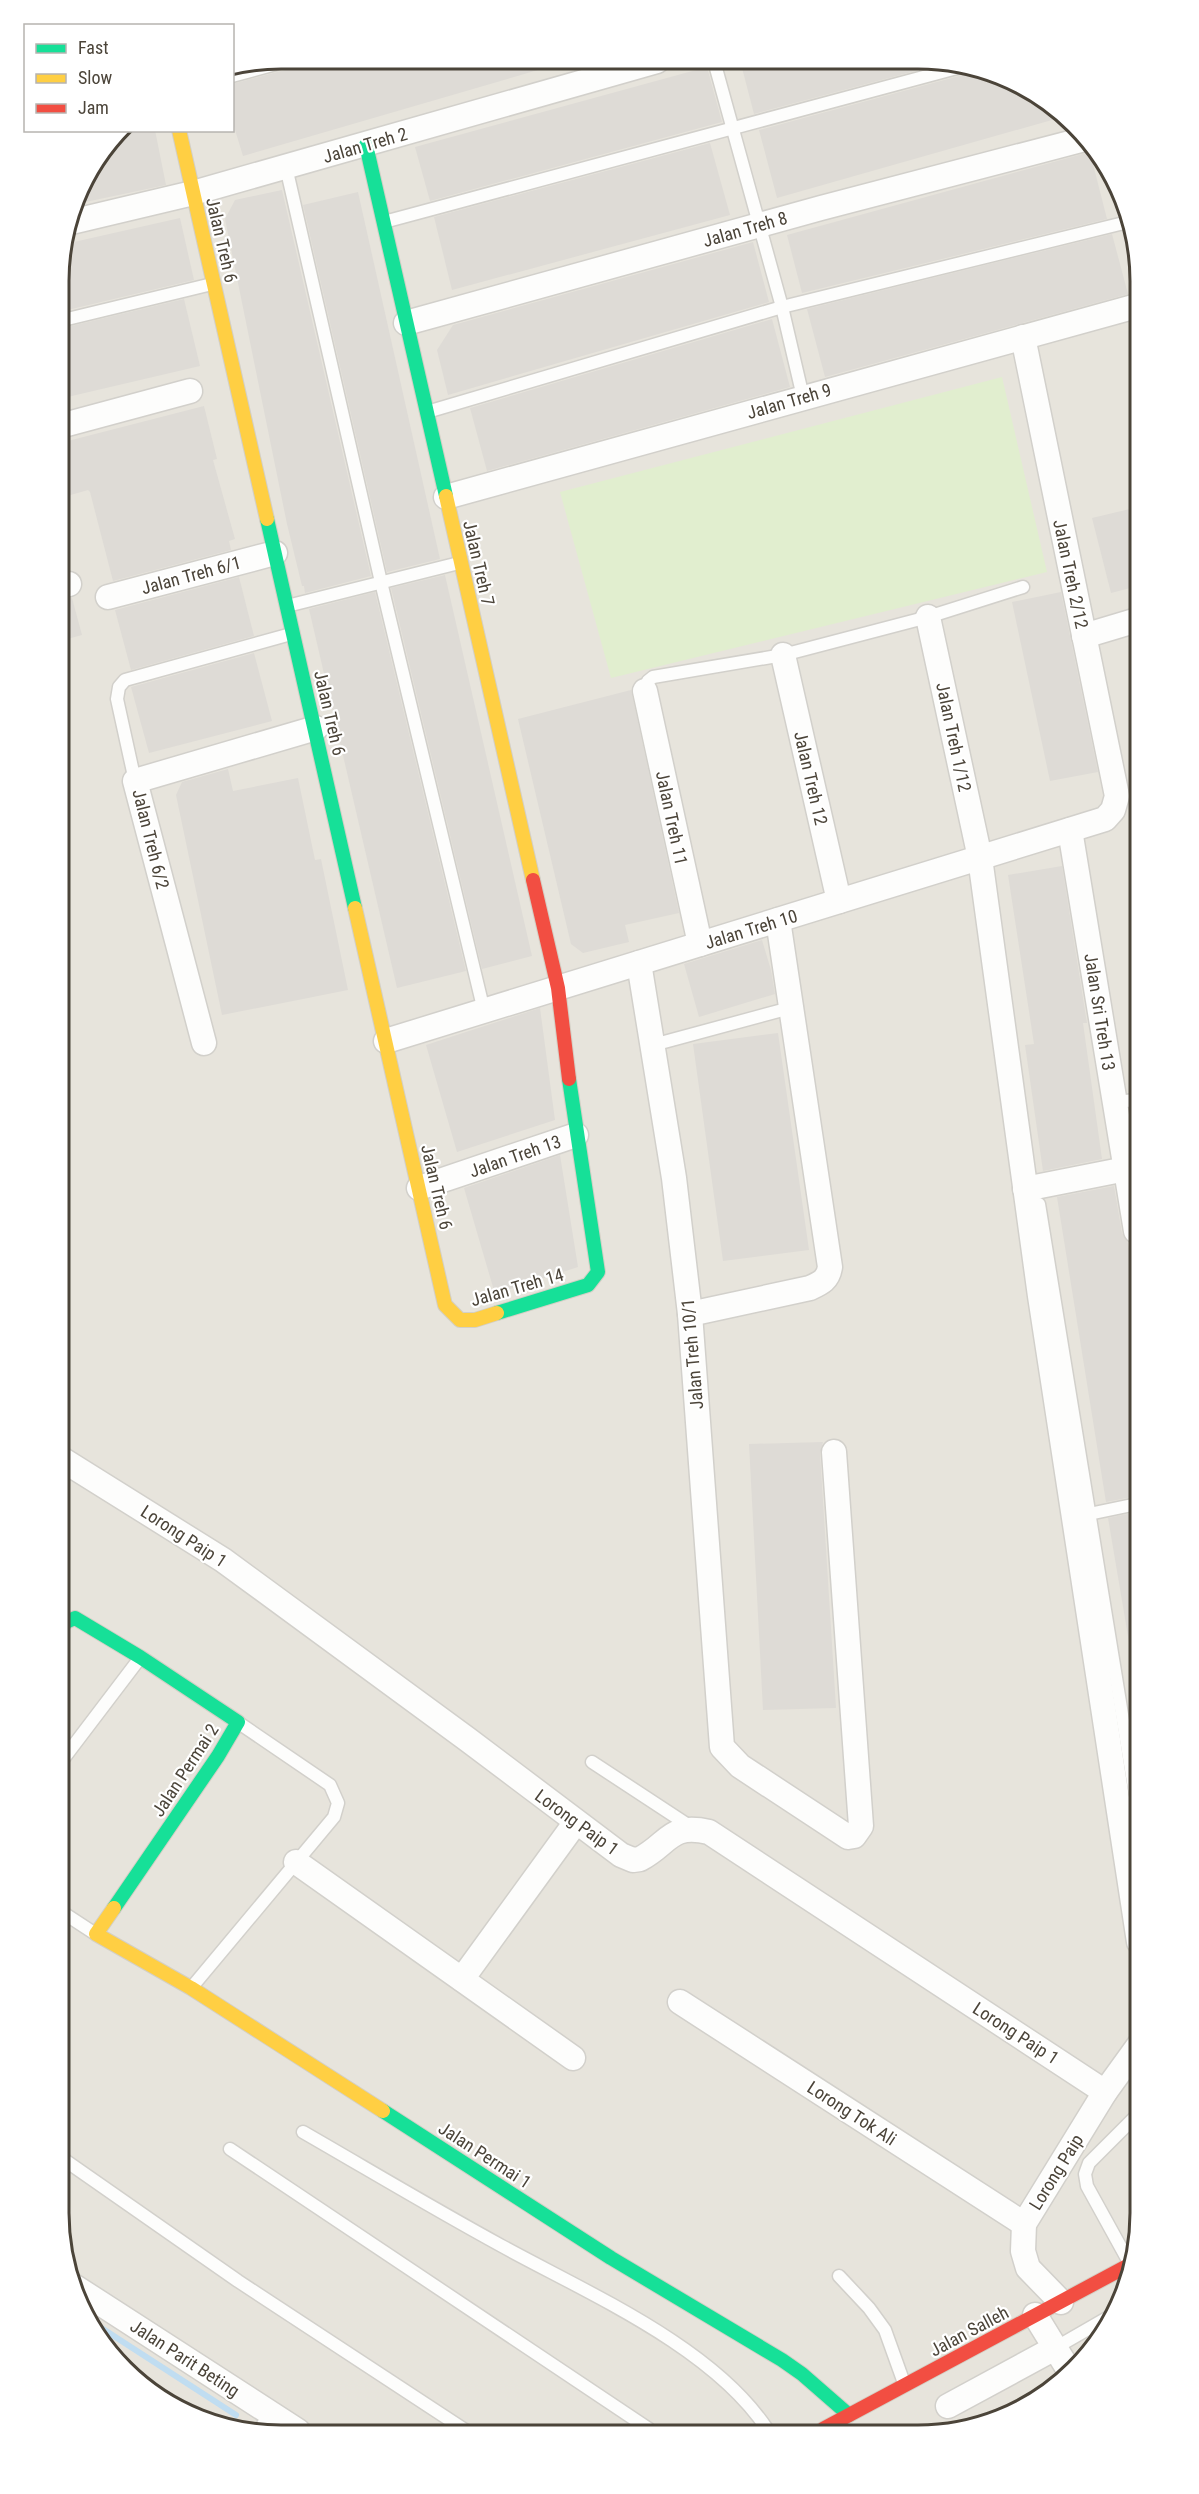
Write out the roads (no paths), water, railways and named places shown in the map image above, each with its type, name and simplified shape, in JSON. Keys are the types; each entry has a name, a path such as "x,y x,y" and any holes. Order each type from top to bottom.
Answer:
{"street":[{"name":"Jalan Treh 2","path":"78,220 193,193 629,69"},
{"name":"Jalan Treh 6","path":"178,132 286,606 316,728 445,1305"},
{"name":"Jalan Treh 8","path":"406,323 1077,141"},
{"name":"Jalan Treh 7","path":"366,145 558,988 576,1135 598,1272"},
{"name":"Jalan Treh 9","path":"446,497 1130,308"},
{"name":"Jalan Treh 2/12","path":"1023,337 1117,796 1113,810"},
{"path":"69,424 190,390"},
{"name":"Jalan Treh 6/1","path":"108,597 275,553"},
{"name":"Jalan Treh 1/12","path":"928,617 980,858 1031,1188 1130,1879"},
{"path":"1084,636 1130,622"},
{"name":"Jalan Treh 12","path":"783,655 839,901"},
{"name":"Jalan Treh 11","path":"645,691 700,944"},
{"name":"Jalan Treh 6/2","path":"204,1043 135,781 316,728"},
{"name":"Jalan Treh 10","path":"386,1041 1071,830 1105,819 1113,810"},
{"name":"Jalan Sri Treh 13","path":"1071,830 1125,1101 1126,1169 1130,1194"},
{"path":"690,1314 810,1288 822,1283 828,1276 830,1268 778,920"},
{"name":"Jalan Treh 10/1","path":"639,963 674,1178 690,1314 722,1748 740,1766 838,1833 848,1837 854,1836 861,1826 834,1452"},
{"name":"Jalan Treh 13","path":"419,1188 576,1135"},
{"path":"1031,1188 1126,1169"},
{"name":"Jalan Treh 14","path":"445,1305 460,1320 475,1320 588,1285 598,1272"},
{"name":"Lorong Paip 1","path":"69,1464 223,1560 467,1739 604,1844 633,1860 649,1855 680,1830 692,1828 709,1832 1105,2092"},
{"name":"Jalan Permai 2","path":"69,1621 75,1618 140,1657 238,1722 218,1756 96,1934"},
{"path":"462,1979 576,1822"},
{"path":"296,1862 573,2058"},
{"name":"Jalan Permai 1","path":"96,1934 191,1988 611,2258 782,2360 802,2374 849,2415"},
{"name":"Lorong Tok Ali","path":"680,2002 1024,2224"},
{"name":"Lorong Paip","path":"1060,2302 1028,2268 1023,2251 1024,2224 1105,2092 1130,2057"},
{"name":"Jalan Salleh","path":"829,2425 1123,2268"},
{"name":"Jalan Parit Beting","path":"85,2294 264,2422"},
{"path":"1035,2315 1066,2365"},
{"path":"948,2406 1055,2348"}],"lane":[{"path":"716,69 782,307 803,397"},
{"path":"383,222 946,71"},
{"path":"286,167 381,582 484,1011"},
{"path":"427,412 782,307 1122,223"},
{"path":"69,319 213,284"},
{"path":"286,606 460,562"},
{"path":"645,691 648,681 653,677 783,655 928,617 1023,587"},
{"path":"135,781 117,699 119,687 125,680 293,634"},
{"path":"653,1046 790,1008"},
{"path":"1031,1188 1089,1514 1130,1769"},
{"path":"1089,1514 1130,1505"},
{"path":"69,1751 140,1657"},
{"path":"191,1988 334,1817 338,1803 330,1785 238,1722"},
{"path":"592,1762 692,1828"},
{"path":"69,1917 96,1934"},
{"path":"1126,2255 1087,2186 1085,2174 1089,2163 1130,2122"},
{"path":"303,2133 641,2322 698,2360 735,2389 754,2409 764,2425"},
{"path":"230,2149 643,2425"},
{"path":"69,2163 238,2281 457,2425"},
{"path":"839,2276 869,2308 885,2330 905,2385"},
{"path":"1055,2348 1100,2322"}],"waterway":[{"path":"104,2330 236,2415"}]}
